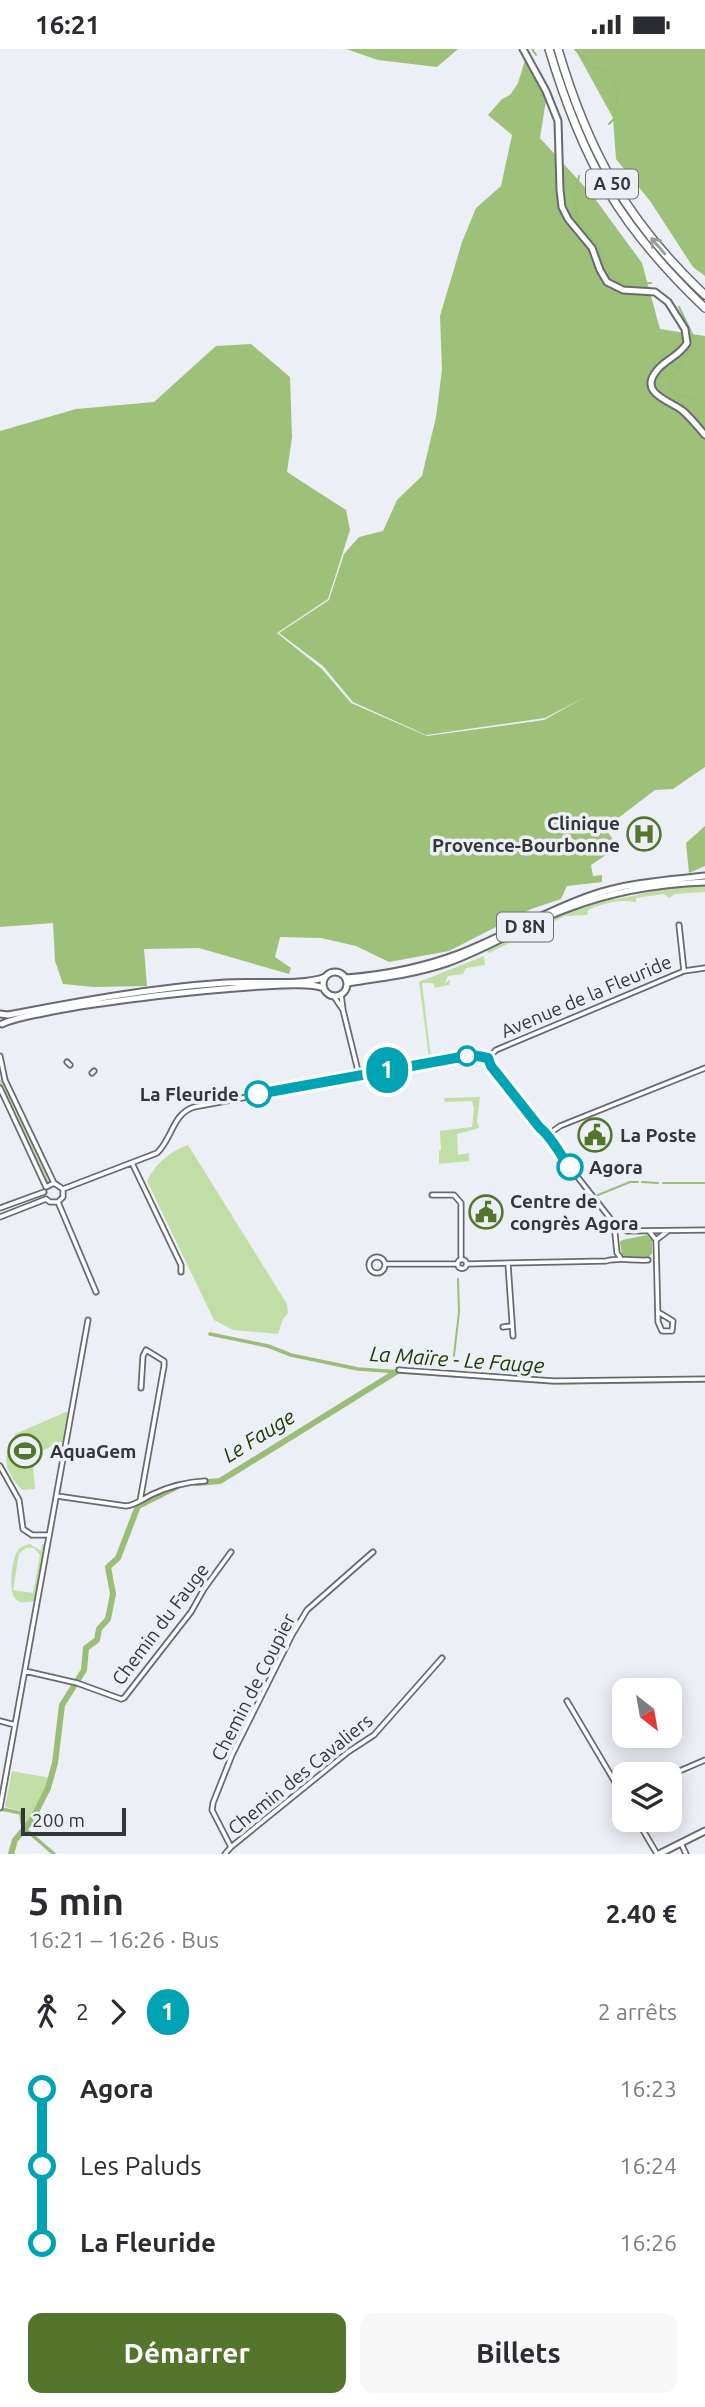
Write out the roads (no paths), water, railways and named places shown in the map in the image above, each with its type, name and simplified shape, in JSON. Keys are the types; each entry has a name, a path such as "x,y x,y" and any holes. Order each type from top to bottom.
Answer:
{"highway":[{"name":"A 50","path":"549,49 572,120 605,190 645,245 705,308"},
{"name":"A 50","path":"558,49 580,117 614,187 651,239 705,295"}],"main road":[{"path":"523,49 547,91 558,121 560,190 564,213 592,248 607,282 623,291 655,292 674,310 687,334 687,343 680,352 656,370 652,386 658,397 683,411 705,435"},
{"name":"D 8N","path":"346,981 402,970 462,953 542,915 592,895 640,883 705,876"},
{"name":"D 8N","path":"346,981 408,974 446,963 593,899 642,887 705,882"},
{"path":"335,972 346,981 341,994 333,995 316,985 233,987 102,1002 22,1017 1,1026 0,1014 8,1015 111,996 216,984 310,980 335,972"},
{"path":"324,988 325,977"},
{"path":"658,1854 705,1831"}],"street":[{"name":"Avenue de la Fleuride","path":"132,1163 157,1153 165,1145 176,1120 183,1112 194,1107 472,1055 488,1058 496,1050 684,971 679,925"},
{"path":"684,971 705,968"},
{"path":"341,994 359,1075"},
{"path":"333,995 343,1010"},
{"path":"0,1056 2,1077 54,1183 63,1189"},
{"path":"488,1058 491,1066 540,1128 549,1134 557,1151 613,1222 627,1231 705,1230"},
{"path":"549,1134 560,1126 705,1068"},
{"path":"0,1088 45,1189 46,1199"},
{"path":"63,1189 132,1163 181,1265 181,1272"},
{"path":"0,1208 54,1183"},
{"path":"46,1199 58,1202 63,1197 63,1189"},
{"path":"432,1195 454,1195 461,1203 460,1262"},
{"path":"0,1217 46,1199"},
{"path":"58,1202 96,1292"},
{"path":"613,1222 620,1258"},
{"path":"617,1238 627,1231"},
{"path":"649,1231 656,1240 658,1322 662,1331 672,1331 673,1321 658,1312"},
{"path":"656,1240 668,1231"},
{"path":"385,1264 508,1263 620,1258 628,1261 648,1260 657,1252"},
{"path":"368,1253 373,1259"},
{"path":"611,1259 617,1253"},
{"path":"381,1258 385,1264 381,1272 373,1272 369,1265 373,1259 381,1258"},
{"path":"648,1260 657,1268"},
{"path":"508,1263 513,1336"},
{"path":"0,1808 88,1320"},
{"path":"503,1327 511,1326"},
{"path":"141,1388 143,1356 146,1350 164,1361 164,1366 141,1501"},
{"path":"399,1370 554,1381 705,1379"},
{"path":"0,1466 19,1500 23,1529 32,1535 49,1535"},
{"path":"57,1496 126,1506 182,1483 205,1481"},
{"name":"Chemin du Fauge","path":"25,1671 75,1683 121,1699 191,1612 231,1552"},
{"name":"Chemin de Coupier","path":"231,1847 212,1810 232,1755 307,1610 373,1552"},
{"name":"Chemin des Cavaliers","path":"231,1847 348,1752 374,1735 442,1658"},
{"path":"567,1701 612,1777"},
{"path":"0,1721 15,1725"},
{"path":"682,1770 705,1760"},
{"path":"644,1832 658,1854"},
{"path":"682,1842 686,1854"},
{"path":"225,1854 231,1847"}],"waterway":[{"path":"532,49 536,55"},
{"path":"575,49 592,68 604,71 613,80 618,91 614,119 609,124"},
{"path":"579,176 574,198 577,216 582,228 595,241 611,276 627,285 651,283"},
{"path":"679,307 695,340 692,349 669,381 670,388 676,395 692,399 705,407"},
{"path":"598,1195 630,1182 638,1182"},
{"path":"642,1182 658,1183"},
{"path":"663,1183 705,1183"},
{"path":"453,1364 459,1312 458,1279"},
{"name":"La Maïre - Le Fauge","path":"210,1334 358,1369 554,1383 705,1381"},
{"name":"La Maïre - Le Fauge","path":"396,1372 397,1368 553,1379 591,1379"},
{"name":"Le Fauge","path":"197,1483 220,1481 396,1372"},
{"name":"La Maïre - Le Fauge","path":"670,1378 705,1377"},
{"name":"Le Fauge","path":"11,1854 15,1840 32,1820 48,1788 55,1763 62,1705 84,1670 86,1648 97,1640 99,1629 108,1619 113,1594 108,1567 118,1558 138,1506 176,1487"},
{"path":"1,1809 21,1813"},
{"path":"21,1815 23,1828"},
{"path":"25,1829 54,1854"}],"place":[{"name":"Clinique Provence-Bourbonne","path":"644,834"},
{"name":"La Fleuride","path":"258,1094"},
{"name":"La Poste","path":"595,1135"},
{"name":"Agora","path":"570,1167"},
{"name":"Centre de congrès Agora","path":"486,1212"},
{"name":"AquaGem","path":"25,1451"}]}
